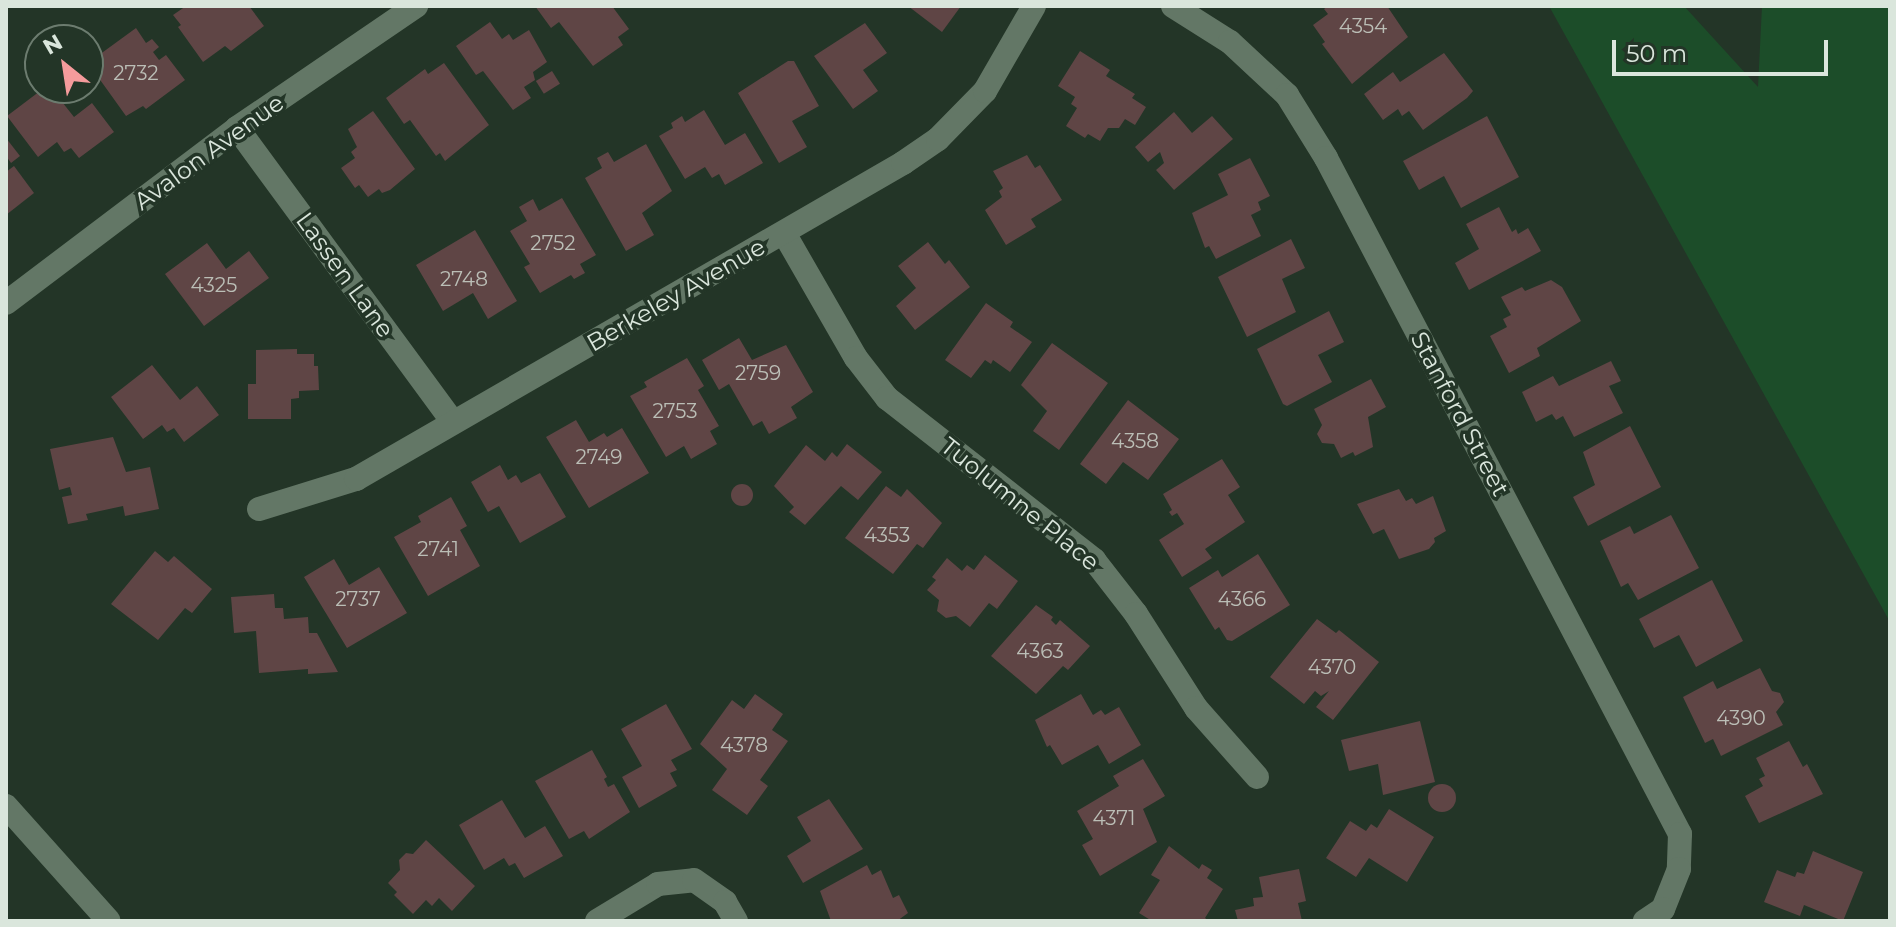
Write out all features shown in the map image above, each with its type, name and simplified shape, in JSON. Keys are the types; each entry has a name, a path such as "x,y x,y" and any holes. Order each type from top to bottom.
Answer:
{"street":[{"name":"Avalon Avenue","path":"6,303 237,128 416,6"},
{"name":"Berkeley Avenue","path":"259,509 356,479 452,421 784,233 938,139 985,91 1034,6"},
{"name":"Stanford Street","path":"1173,6 1230,42 1287,95 1326,158 1680,834 1679,869 1663,909 1645,921"},
{"name":"Lassen Lane","path":"237,128 452,421"},
{"name":"Tuolumne Place","path":"784,233 856,358 887,398 1094,560 1136,614 1196,708 1257,777"},
{"path":"6,806 109,921"},
{"path":"597,921 658,884 694,880 725,902 736,921"}],"green space":[{"path":"1549,6 1684,6 1758,87 1762,6 1890,6 1890,622"}],"building":[{"path":"186,6 249,6 264,26 231,51 225,46 203,62 173,15"},
{"path":"535,6 612,6 629,29 618,37 623,45 593,66 559,22 551,28"},
{"path":"908,6 961,6 942,32"},
{"path":"1328,6 1387,6 1408,37 1352,84 1322,44 1325,42 1313,25 1328,14 1324,9"},
{"path":"490,22 502,39 509,34 513,40 529,30 547,62 533,72 535,80 524,87 531,98 513,110 483,71 476,75 456,46"},
{"path":"865,23 887,53 863,70 878,91 853,109 814,56"},
{"path":"136,28 146,43 152,39 159,47 153,52 159,60 166,55 185,80 146,109 143,106 126,116 104,85 104,51"},
{"path":"1080,51 1110,70 1106,76 1135,94 1132,98 1146,107 1135,125 1125,119 1119,128 1108,128 1100,141 1088,134 1085,138 1066,126 1077,108 1071,104 1075,97 1058,86"},
{"path":"1444,53 1473,91 1467,98 1423,130 1409,111 1402,116 1398,109 1383,120 1364,94 1393,72 1400,82"},
{"path":"788,61 794,61 819,106 792,121 807,147 779,163 738,93"},
{"path":"444,63 489,125 445,161 440,153 436,156 410,120 404,124 386,98 425,69 428,74"},
{"path":"552,71 560,84 544,94 536,81"},
{"path":"24,103 64,104 74,117 93,104 114,132 79,158 71,148 64,152 57,142 38,157 7,116"},
{"path":"704,110 725,145 745,133 763,163 725,185 719,174 712,178 705,167 685,179 659,136 673,128 671,123 682,116 685,122"},
{"path":"373,111 415,169 390,190 382,193 379,189 368,197 359,185 355,188 341,168 355,158 351,152 357,147 348,129"},
{"path":"1174,112 1192,133 1212,116 1233,139 1174,190 1156,170 1164,163 1160,152 1148,162 1135,147"},
{"path":"1487,116 1519,177 1461,208 1444,176 1419,190 1403,161"},
{"path":"6,138 20,156 11,163 6,156"},
{"path":"646,144 672,191 642,213 654,235 626,251 585,178 602,168 597,158 608,152 614,162"},
{"path":"1027,155 1035,168 1040,165 1062,200 1031,219 1036,227 1006,245 985,210 1002,197 999,191 1003,188 993,171"},
{"path":"1250,158 1270,196 1258,202 1261,210 1251,215 1261,236 1216,259 1209,246 1205,248 1192,213 1228,195 1218,174"},
{"path":"14,166 34,193 6,215 6,172"},
{"path":"562,198 596,255 580,264 585,273 574,279 571,275 540,293 524,267 530,264 510,231 527,221 519,207 533,199 539,211"},
{"path":"1499,207 1512,232 1516,229 1518,234 1528,228 1541,251 1469,290 1455,263 1479,249 1466,224"},
{"path":"475,230 517,301 488,319 473,293 443,311 416,265"},
{"path":"1291,239 1305,268 1282,279 1296,312 1247,337 1218,277"},
{"path":"928,242 945,264 949,260 970,287 915,330 896,306 916,288 898,266"},
{"path":"207,243 226,269 249,251 269,278 204,326 165,274"},
{"path":"1551,280 1562,287 1581,321 1537,348 1540,356 1509,373 1490,336 1507,327 1503,319 1511,315 1501,297 1522,287 1525,291"},
{"path":"986,303 1013,322 1010,327 1032,342 1010,372 993,360 991,364 985,360 971,378 945,360"},
{"path":"1329,311 1344,342 1318,355 1332,382 1287,406 1283,404 1257,349"},
{"path":"739,338 752,360 786,345 813,392 791,407 797,418 769,434 762,421 753,426 729,384 719,390 702,360"},
{"path":"1052,343 1108,383 1059,450 1033,431 1047,411 1021,385"},
{"path":"297,349 297,354 314,354 319,390 299,391 299,398 291,399 291,419 248,419 248,384 256,384 256,350"},
{"path":"687,358 704,386 698,390 719,426 710,431 717,444 691,459 684,446 666,457 630,396 647,387 644,382"},
{"path":"1611,361 1621,381 1609,386 1623,413 1574,437 1563,416 1556,420 1552,414 1536,422 1522,392 1553,376 1559,386"},
{"path":"152,365 180,400 197,386 219,415 184,442 174,428 167,432 162,425 143,439 111,397"},
{"path":"1371,379 1386,407 1368,417 1373,447 1355,456 1353,452 1341,458 1334,444 1322,443 1317,434 1322,425 1314,409"},
{"path":"1128,400 1179,439 1148,480 1123,462 1106,484 1080,464"},
{"path":"576,420 589,442 604,433 607,437 622,428 649,473 589,508 546,437"},
{"path":"1630,426 1661,487 1588,526 1573,497 1595,485 1583,452"},
{"path":"113,437 126,472 150,467 159,509 125,516 123,506 86,514 88,520 68,524 62,497 72,495 70,487 59,490 50,449"},
{"path":"847,444 882,472 858,500 841,486 805,525 789,512 794,507 774,486 806,445 825,461 832,452 837,457"},
{"path":"1222,459 1240,487 1228,495 1245,522 1205,549 1212,558 1182,577 1159,540 1184,524 1177,513 1172,516 1169,512 1172,510 1163,494"},
{"path":"500,465 508,480 516,475 521,483 540,473 566,517 520,543 499,506 488,512 471,482"},
{"path":"742,484 750,487 753,495 750,503 742,506 734,503 731,495 734,487"},
{"path":"886,486 901,497 907,489 942,523 923,548 917,544 893,574 845,538"},
{"path":"1399,489 1406,501 1412,498 1416,504 1433,496 1446,531 1434,538 1435,542 1429,549 1399,559 1384,529 1373,534 1357,504"},
{"path":"451,497 467,526 460,530 480,566 428,596 394,537 421,522 418,516"},
{"path":"1671,515 1699,568 1638,600 1628,583 1621,587 1600,541 1630,526 1634,534"},
{"path":"155,551 168,562 174,556 212,589 192,613 185,608 158,640 111,604"},
{"path":"1258,554 1290,605 1232,641 1227,640 1219,627 1215,630 1189,588 1218,570 1222,577"},
{"path":"985,555 1018,581 997,609 989,603 970,627 956,616 946,618 937,611 939,600 927,590 936,580 932,577 947,558 962,571 967,565 974,570"},
{"path":"334,559 349,585 379,567 407,613 347,648 304,577"},
{"path":"1712,580 1743,641 1696,667 1679,635 1654,648 1639,619"},
{"path":"274,594 275,608 283,608 284,619 308,617 309,633 317,633 338,672 308,674 308,669 259,673 256,631 234,633 231,597"},
{"path":"1036,605 1053,617 1051,620 1056,625 1060,620 1090,646 1068,670 1063,666 1036,694 991,656"},
{"path":"1317,619 1336,633 1339,630 1379,662 1333,720 1316,707 1329,691 1321,696 1315,691 1304,704 1270,677"},
{"path":"1760,668 1772,691 1780,693 1784,702 1776,712 1783,725 1721,756 1713,739 1705,743 1683,697 1713,681 1717,689"},
{"path":"755,694 783,714 772,730 788,741 760,780 768,786 747,815 712,790 727,769 700,744 732,700 744,709"},
{"path":"1081,694 1093,715 1101,710 1105,715 1119,707 1141,745 1109,764 1098,745 1062,765 1050,745 1047,747 1035,720"},
{"path":"666,704 692,749 671,760 677,770 670,773 677,786 639,808 622,777 642,766 621,729"},
{"path":"1420,721 1435,782 1383,795 1378,764 1349,771 1341,740"},
{"path":"1789,741 1803,767 1807,764 1823,794 1759,823 1745,796 1763,786 1759,779 1765,776 1756,758"},
{"path":"592,750 607,777 604,779 608,787 614,784 630,812 589,839 584,831 569,839 535,781"},
{"path":"1143,759 1165,796 1143,809 1157,842 1100,876 1082,845 1093,839 1077,811 1119,786 1113,776"},
{"path":"1442,784 1452,788 1456,798 1452,808 1442,812 1432,808 1428,798 1432,788"},
{"path":"829,799 863,849 803,883 787,856 811,841 797,817"},
{"path":"502,800 525,838 545,826 563,856 524,878 515,863 509,866 504,858 484,870 459,825"},
{"path":"1389,809 1434,837 1407,882 1369,858 1356,877 1326,858 1350,821 1366,831 1371,824 1377,828"},
{"path":"426,840 475,886 452,911 439,898 432,906 426,900 413,914 394,895 397,892 388,883 400,870 399,860 406,853 413,854"},
{"path":"1169,846 1199,869 1202,864 1212,870 1207,878 1223,889 1205,918 1209,921 1152,921 1139,913 1160,880 1151,875"},
{"path":"1813,851 1863,872 1843,921 1804,905 1800,916 1764,902 1777,870 1795,877 1797,872 1804,874"},
{"path":"867,865 872,875 881,870 893,898 899,895 908,913 897,921 831,921 820,891"},
{"path":"1299,869 1306,901 1298,903 1302,921 1238,921 1235,910 1254,906 1253,898 1263,897 1259,877"}]}
